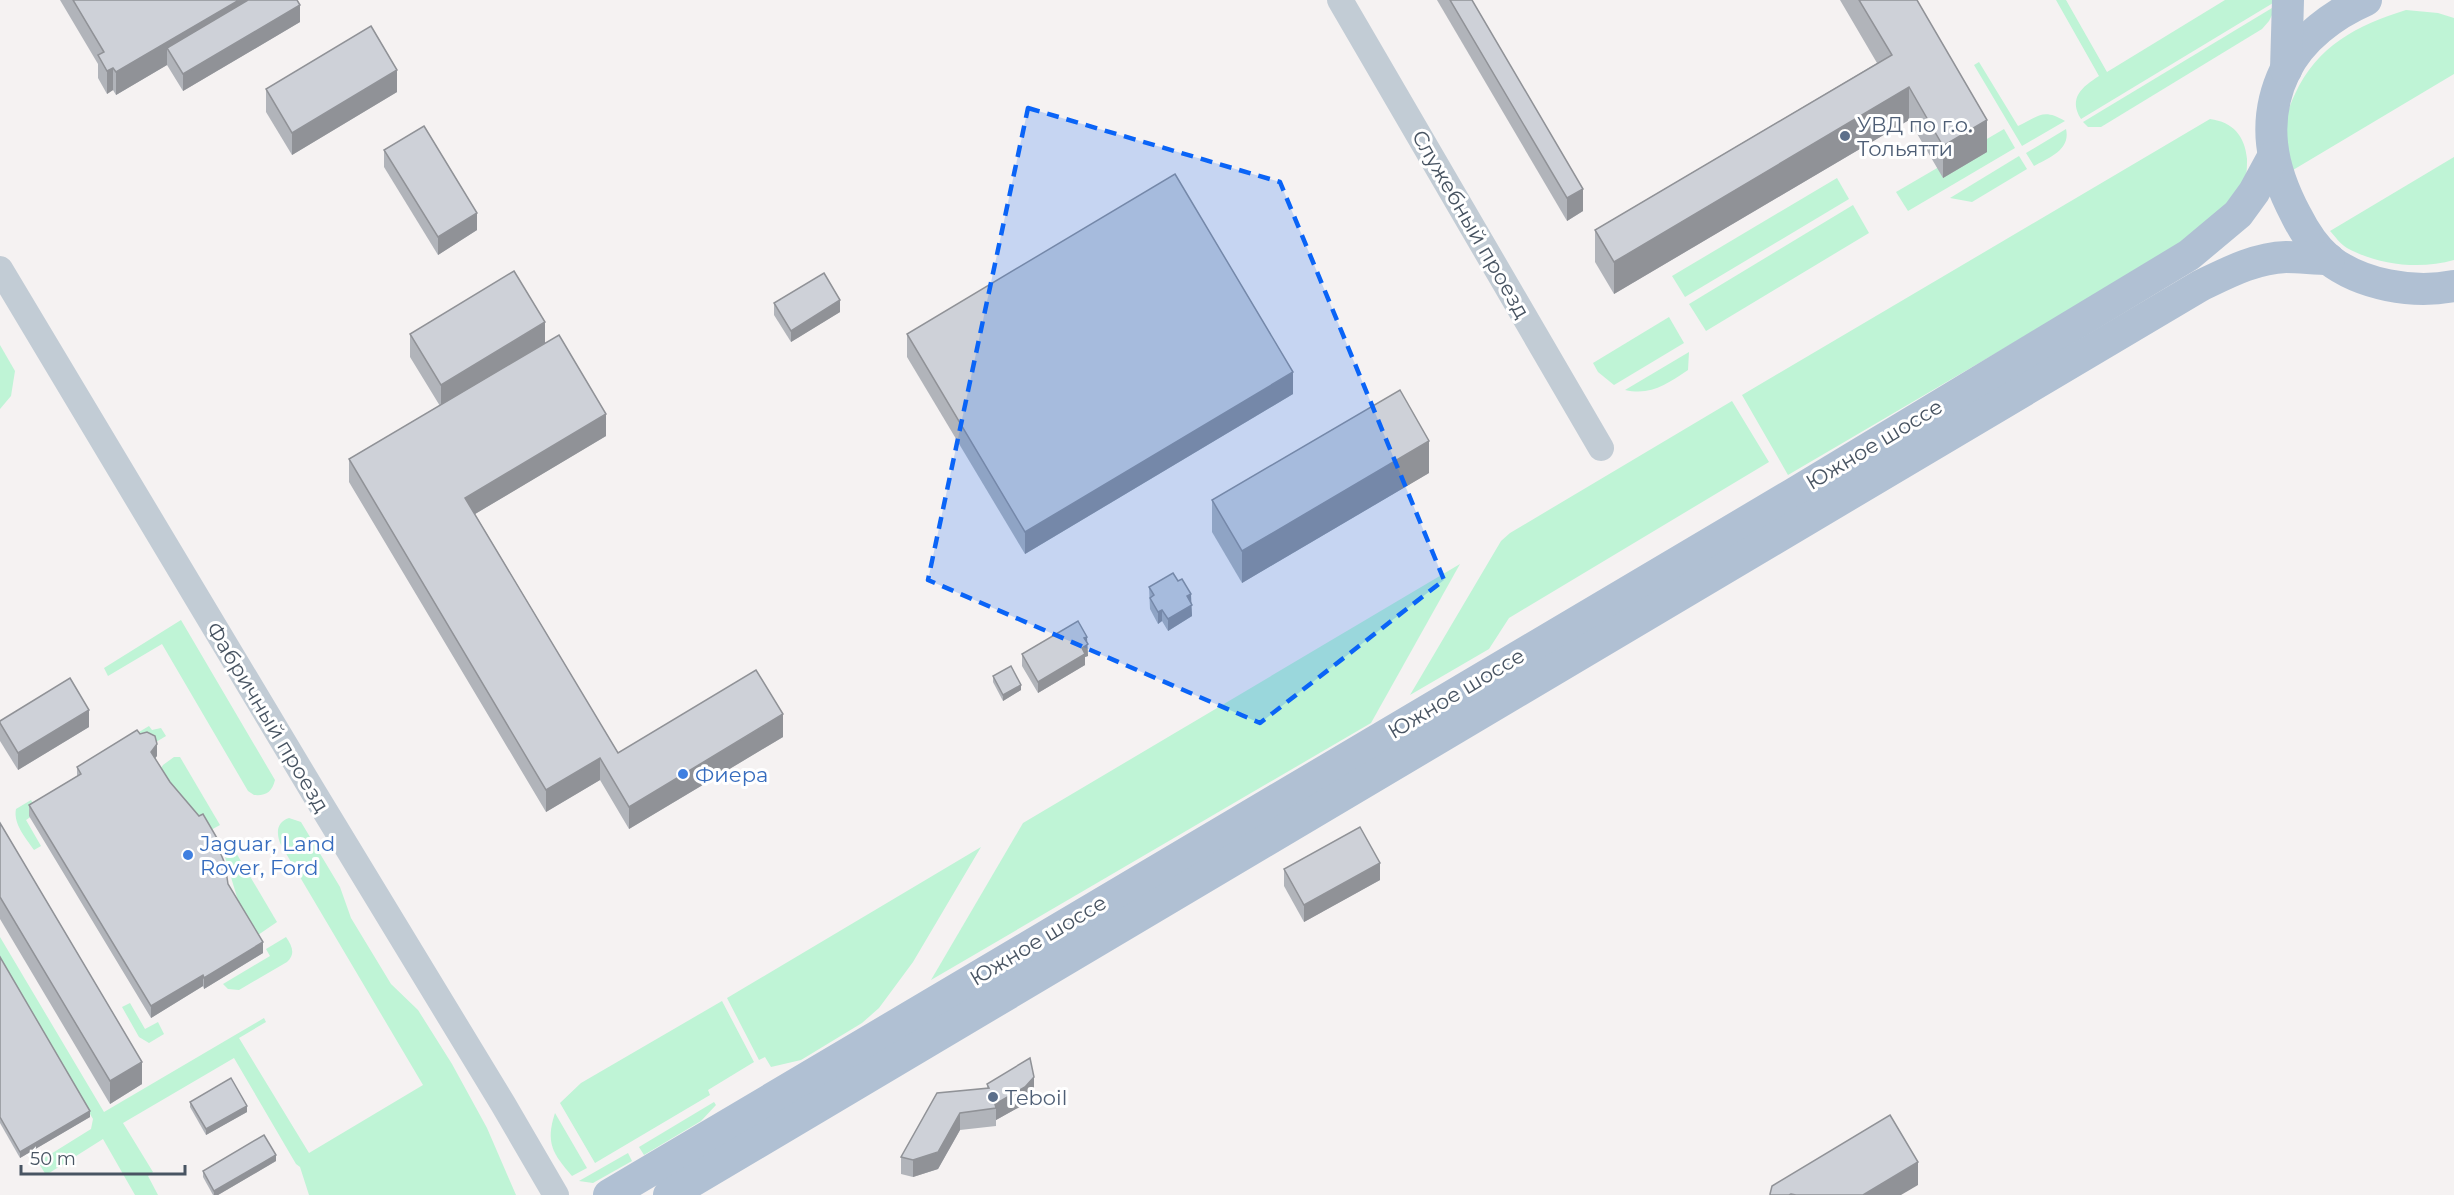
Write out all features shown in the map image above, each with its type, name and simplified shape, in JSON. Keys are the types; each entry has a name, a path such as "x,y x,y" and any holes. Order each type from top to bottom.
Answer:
{"main road":[{"path":"2288,0 2286,70 2273,112 2271,136 2278,178 2300,224 2315,246 2329,259 2358,275 2385,284 2449,291"},
{"path":"2286,70 2304,44 2324,25 2348,8 2366,0"},
{"name":"Южное шоссе","path":"609,1195 1783,499 2189,255 2238,214 2254,192 2273,157"},
{"name":"Южное шоссе","path":"669,1195 2200,286 2237,269 2264,261 2285,257 2329,259"}],"street":[{"name":"Служебный проезд","path":"1340,0 1601,448"},
{"name":"Фабричный проезд","path":"0,269 556,1195"}],"highlighted area":[{"path":"1028,108 1280,182 1444,580 1260,723 928,580"}],"green space":[{"path":"2056,0 2066,0 2107,72 2225,0 2278,0 2081,119 2077,112 2076,99 2087,84 2099,76"},
{"path":"2277,5 2262,29 2101,127 2088,127 2083,122"},
{"path":"2406,10 2438,13 2454,18 2454,74 2293,170 2285,143 2284,128 2291,104 2304,77 2327,50 2340,40 2371,23"},
{"path":"1979,62 2018,126 2046,114 2065,121 2022,146 1974,65"},
{"path":"2210,119 2225,123 2240,137 2246,151 2247,166 2242,187 2206,230 1788,475 1742,395"},
{"path":"2004,129 2015,148 1908,211 1896,192"},
{"path":"2066,129 2067,136 2062,148 2034,166 2026,153"},
{"path":"2019,156 2027,169 1972,202 1950,198"},
{"path":"2454,157 2454,260 2427,265 2386,262 2347,248 2330,231"},
{"path":"1837,178 1849,199 1685,297 1672,276"},
{"path":"1853,205 1869,233 1706,331 1689,304"},
{"path":"1669,317 1684,343 1614,385 1598,372 1593,363"},
{"path":"0,345 15,371 11,396 0,409"},
{"path":"1689,352 1688,370 1673,380 1651,390 1625,390"},
{"path":"1732,401 1769,462 1509,618 1489,649 1410,695 1501,541 1510,533"},
{"path":"1460,564 1371,723 931,980 1023,823"},
{"path":"181,620 275,780 272,788 265,794 254,795 248,791 162,644 108,676 104,668"},
{"path":"149,726 152,730 161,728 166,736 146,748 124,741"},
{"path":"174,757 180,757 220,825 209,831 160,770"},
{"path":"31,800 38,812 26,820 41,846 34,850 16,820 16,809"},
{"path":"289,818 301,822 340,887 351,918 391,984 418,1010 452,1064 487,1128 516,1195 309,1195 300,1167 296,1164 234,1058 123,1123 153,1172 148,1176 158,1195 135,1195 103,1139 46,1175 38,1162 91,1129 93,1119 0,961 0,937 104,1112 264,1018 266,1022 239,1038 309,1153 423,1085 281,845 278,837 279,825"},
{"path":"981,847 913,962 879,1008 862,1023 801,1060 771,1067 765,1057 759,1060 727,998"},
{"path":"235,851 277,922 258,935 239,904 225,857"},
{"path":"286,937 292,950 287,962 239,990 228,989 223,984 270,956 266,949"},
{"path":"722,1001 754,1062 708,1090 710,1095 595,1163 560,1103 581,1083"},
{"path":"130,1003 145,1029 158,1022 164,1034 149,1043 139,1037 122,1007"},
{"path":"714,1102 716,1105 701,1121 644,1155 639,1147"},
{"path":"555,1113 587,1168 572,1176 553,1148 551,1132"},
{"path":"628,1153 632,1161 593,1183 579,1181"}],"building":[{"path":"73,0 239,0 116,72 113,68 107,71 98,55 104,52"},
{"path":"248,0 297,0 300,5 183,74 167,48"},
{"path":"1450,0 1472,0 1583,189 1567,198"},
{"path":"1859,0 1917,0 1987,120 1943,146 1909,87 1614,262 1595,230 1892,55"},
{"path":"371,26 397,70 292,133 266,89"},
{"path":"424,126 477,213 438,237 384,150"},
{"path":"1175,174 1293,372 1025,532 907,334"},
{"path":"514,271 545,322 441,385 410,334"},
{"path":"824,273 840,300 791,331 774,303"},
{"path":"559,335 606,414 465,498 618,753 756,670 783,714 629,807 600,758 546,790 349,459"},
{"path":"1400,390 1429,441 1242,551 1212,500"},
{"path":"1173,573 1178,581 1182,579 1191,594 1187,596 1192,605 1168,619 1162,610 1158,612 1150,598 1154,595 1149,587"},
{"path":"1078,621 1087,637 1084,638 1088,644 1082,648 1085,654 1038,682 1022,654"},
{"path":"1011,666 1021,685 1003,695 993,676"},
{"path":"70,678 89,710 18,753 0,721"},
{"path":"137,730 140,734 147,732 155,736 157,744 151,752 170,782 199,816 203,814 221,845 218,847 225,864 228,884 263,942 204,978 203,975 151,1006 29,805 81,774 77,767"},
{"path":"0,823 142,1062 110,1081 0,897"},
{"path":"1360,827 1380,863 1304,905 1284,869"},
{"path":"0,957 90,1111 20,1152 0,1117"},
{"path":"1030,1058 1034,1077 1025,1087 995,1104 996,1108 960,1113 938,1152 913,1160 901,1157 937,1093 989,1088 987,1084"},
{"path":"231,1078 247,1106 206,1129 190,1102"},
{"path":"1890,1115 1918,1162 1863,1195 1770,1195 1772,1186"},
{"path":"264,1135 276,1155 214,1191 203,1171"}],"place":[{"name":"УВД по г.о. Тольятти","path":"1845,136"},
{"name":"Фиера","path":"683,774"},
{"name":"Jaguar, Land Rover, Ford","path":"188,855"},
{"name":"Teboil","path":"993,1097"}]}
